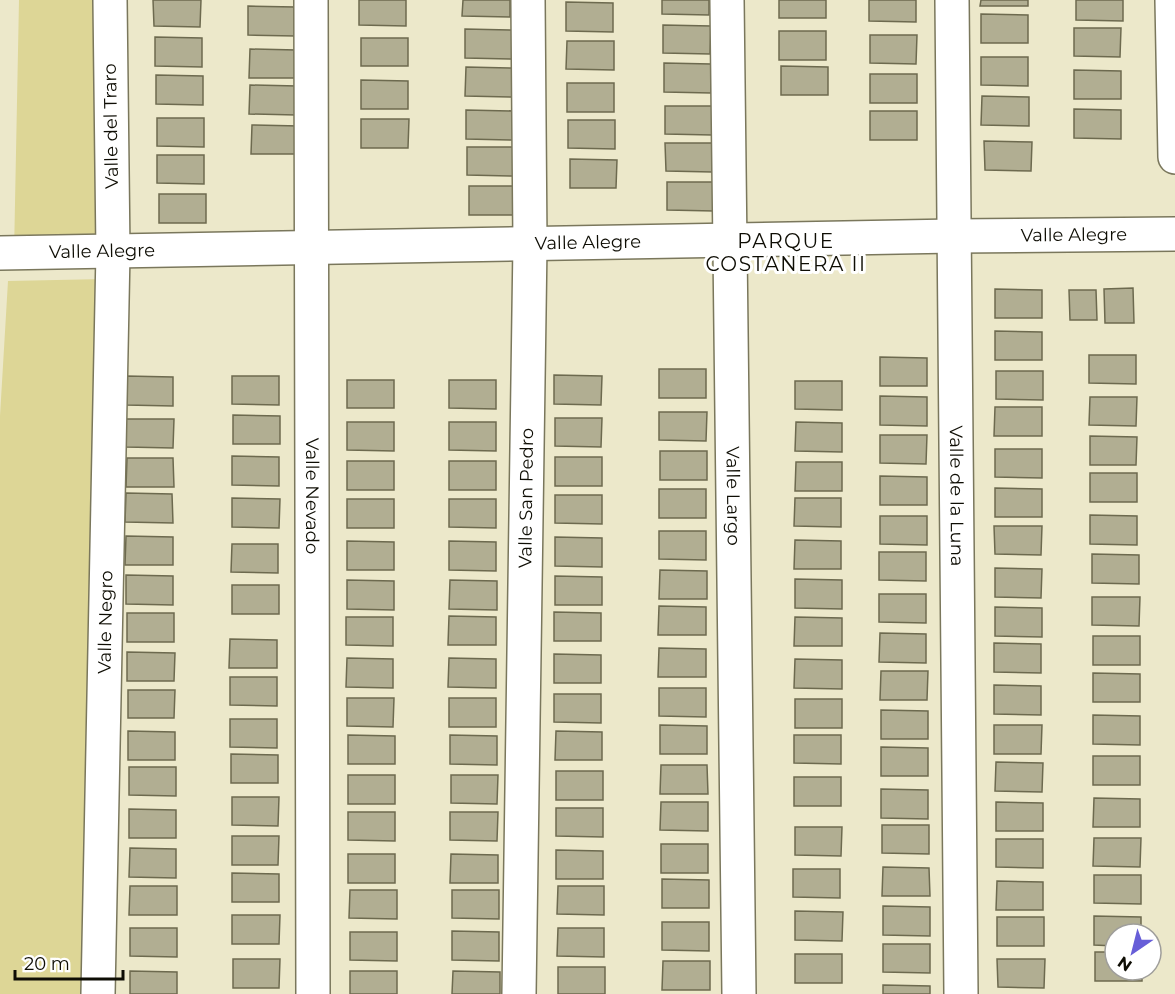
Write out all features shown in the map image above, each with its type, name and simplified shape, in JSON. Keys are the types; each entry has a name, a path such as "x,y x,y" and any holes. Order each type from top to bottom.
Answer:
{"street":[{"name":"Valle del Traro","path":"110,0 113,252"},
{"name":"Valle Nevado","path":"311,0 313,994"},
{"name":"Valle San Pedro","path":"519,994 530,244 528,0"},
{"name":"Valle Largo","path":"727,0 739,994"},
{"name":"Valle de la Luna","path":"952,0 961,994"},
{"path":"1172,0 1175,157"},
{"name":"Valle Alegre","path":"0,254 1175,234"},
{"name":"Valle Negro","path":"98,994 113,252"}],"shaded area":[{"path":"19,0 98,0 100,253 14,254"},
{"path":"105,279 88,994 0,994 0,416 8,281"}],"building":[{"path":"153,0 201,0 200,27 154,26"},
{"path":"359,0 406,0 406,26 359,25"},
{"path":"463,0 510,0 510,17 462,16"},
{"path":"662,0 709,0 709,15 662,14"},
{"path":"779,0 826,0 826,18 779,18"},
{"path":"869,0 916,0 916,22 869,21"},
{"path":"981,0 1028,0 1028,6 980,6"},
{"path":"1076,0 1123,0 1123,21 1076,20"},
{"path":"566,2 613,3 613,32 566,31"},
{"path":"248,6 295,7 295,36 248,35"},
{"path":"981,14 1028,15 1028,43 981,43"},
{"path":"663,25 711,26 710,54 663,53"},
{"path":"1074,28 1121,28 1120,57 1074,56"},
{"path":"465,29 512,30 512,59 465,58"},
{"path":"779,31 826,31 826,60 779,60"},
{"path":"870,35 917,35 916,64 870,63"},
{"path":"155,37 202,38 202,67 155,66"},
{"path":"361,38 408,38 408,66 361,66"},
{"path":"567,41 614,41 614,70 566,69"},
{"path":"250,49 296,50 296,78 249,78"},
{"path":"981,57 1028,57 1028,86 981,85"},
{"path":"664,63 711,64 711,93 664,92"},
{"path":"781,66 828,67 828,95 781,95"},
{"path":"466,67 512,68 512,97 465,96"},
{"path":"1074,70 1121,71 1121,99 1074,99"},
{"path":"870,74 917,74 917,103 870,103"},
{"path":"156,75 203,76 203,105 156,104"},
{"path":"361,80 408,81 408,109 361,109"},
{"path":"567,83 614,83 614,112 567,112"},
{"path":"250,85 297,86 296,115 249,114"},
{"path":"982,96 1029,97 1029,126 981,125"},
{"path":"665,106 712,106 712,135 665,134"},
{"path":"1074,109 1121,110 1121,139 1074,138"},
{"path":"466,110 514,111 513,140 466,139"},
{"path":"870,111 917,111 917,140 870,140"},
{"path":"157,118 204,118 204,147 157,146"},
{"path":"361,119 409,119 408,148 361,148"},
{"path":"568,120 615,120 615,149 568,148"},
{"path":"252,125 299,126 299,154 251,154"},
{"path":"984,141 1032,142 1031,171 985,170"},
{"path":"665,143 713,143 712,172 666,171"},
{"path":"467,147 514,147 513,176 467,175"},
{"path":"157,155 204,155 204,184 157,183"},
{"path":"570,159 617,160 616,188 570,188"},
{"path":"667,182 714,182 714,211 667,210"},
{"path":"469,186 516,186 516,215 469,215"},
{"path":"159,194 206,194 206,223 159,223"},
{"path":"1133,288 1134,323 1105,323 1104,289"},
{"path":"995,289 1042,290 1042,318 995,318"},
{"path":"1069,290 1096,290 1097,320 1070,320"},
{"path":"995,331 1042,332 1042,360 995,360"},
{"path":"1089,355 1136,355 1136,384 1089,383"},
{"path":"880,357 927,358 927,386 880,386"},
{"path":"659,369 706,369 706,398 659,398"},
{"path":"996,371 1043,371 1043,400 996,399"},
{"path":"554,375 602,376 601,405 554,404"},
{"path":"126,376 173,377 173,406 126,405"},
{"path":"232,376 279,376 279,405 232,404"},
{"path":"347,380 394,380 394,408 347,408"},
{"path":"449,380 496,380 496,409 449,408"},
{"path":"795,381 842,381 842,410 795,409"},
{"path":"880,396 927,397 927,426 880,425"},
{"path":"1090,397 1137,397 1136,426 1089,425"},
{"path":"995,407 1042,407 1042,436 994,436"},
{"path":"659,412 707,412 706,441 659,440"},
{"path":"233,415 280,416 280,444 233,444"},
{"path":"555,418 602,418 601,447 555,446"},
{"path":"126,419 174,419 173,448 126,447"},
{"path":"347,422 394,422 394,451 347,450"},
{"path":"449,422 496,422 496,451 449,450"},
{"path":"796,422 842,423 842,452 795,451"},
{"path":"880,435 927,435 926,464 880,463"},
{"path":"1090,436 1137,437 1136,465 1090,465"},
{"path":"995,449 1042,449 1042,478 995,477"},
{"path":"660,451 707,451 707,480 660,480"},
{"path":"232,456 279,457 279,486 232,485"},
{"path":"555,457 602,457 602,486 555,486"},
{"path":"127,458 173,458 174,487 126,487"},
{"path":"347,461 394,461 394,490 347,490"},
{"path":"449,461 496,461 496,490 449,490"},
{"path":"796,462 842,462 842,491 795,491"},
{"path":"1090,473 1137,473 1137,502 1090,502"},
{"path":"880,476 927,477 927,505 880,505"},
{"path":"995,488 1042,489 1042,517 995,517"},
{"path":"659,489 706,489 706,518 659,518"},
{"path":"126,493 172,494 173,523 125,522"},
{"path":"555,495 602,495 602,524 555,523"},
{"path":"232,498 280,499 279,528 232,527"},
{"path":"795,498 841,498 841,527 794,526"},
{"path":"347,499 394,499 394,528 347,528"},
{"path":"449,499 496,499 496,528 449,527"},
{"path":"1090,515 1137,516 1137,545 1090,544"},
{"path":"880,516 927,516 927,545 880,544"},
{"path":"994,526 1042,526 1041,555 995,554"},
{"path":"659,531 706,531 706,560 659,559"},
{"path":"126,536 173,537 173,565 125,565"},
{"path":"555,537 602,538 602,567 555,566"},
{"path":"795,540 841,541 841,569 794,569"},
{"path":"347,541 394,542 394,570 347,570"},
{"path":"449,541 496,542 496,571 449,570"},
{"path":"232,544 278,544 278,573 231,572"},
{"path":"879,552 926,552 926,581 879,580"},
{"path":"1092,554 1139,555 1139,584 1092,583"},
{"path":"995,568 1042,569 1041,598 995,597"},
{"path":"660,570 707,571 707,599 659,599"},
{"path":"126,575 173,576 173,605 126,604"},
{"path":"555,576 602,577 602,605 555,605"},
{"path":"795,579 842,580 842,609 795,608"},
{"path":"347,580 394,581 394,610 347,609"},
{"path":"450,580 497,581 497,610 449,609"},
{"path":"232,585 279,585 279,614 232,614"},
{"path":"879,594 926,594 926,623 879,622"},
{"path":"1092,597 1140,597 1139,626 1092,625"},
{"path":"659,606 706,607 706,635 658,635"},
{"path":"995,607 1042,608 1042,637 995,636"},
{"path":"554,612 601,613 601,641 554,641"},
{"path":"127,613 174,613 174,642 127,642"},
{"path":"449,616 496,617 496,645 448,645"},
{"path":"346,617 393,617 393,646 346,645"},
{"path":"795,617 842,618 842,646 794,646"},
{"path":"880,633 926,634 926,663 879,662"},
{"path":"1093,636 1140,636 1140,665 1093,665"},
{"path":"230,639 277,640 277,668 229,668"},
{"path":"994,643 1041,644 1041,673 994,672"},
{"path":"659,648 706,649 706,677 658,677"},
{"path":"127,652 175,653 174,681 127,681"},
{"path":"554,654 601,655 601,683 554,683"},
{"path":"347,658 393,659 393,688 346,687"},
{"path":"449,658 496,659 496,688 448,687"},
{"path":"795,659 842,660 842,689 794,688"},
{"path":"881,671 928,671 927,700 880,700"},
{"path":"1093,673 1140,674 1140,702 1093,702"},
{"path":"230,677 277,677 277,706 230,705"},
{"path":"994,685 1041,686 1041,715 994,714"},
{"path":"659,688 706,688 706,717 659,716"},
{"path":"128,690 175,690 174,718 128,718"},
{"path":"554,694 601,694 601,723 554,722"},
{"path":"347,698 394,698 393,727 347,726"},
{"path":"449,698 496,698 496,727 449,727"},
{"path":"795,699 842,699 842,728 795,728"},
{"path":"881,710 928,711 928,739 881,739"},
{"path":"1093,715 1140,716 1140,745 1093,744"},
{"path":"230,719 277,719 277,748 230,747"},
{"path":"660,725 707,726 707,754 660,754"},
{"path":"994,725 1042,725 1041,754 994,754"},
{"path":"128,731 175,732 175,760 128,760"},
{"path":"556,731 602,732 602,760 555,760"},
{"path":"348,735 395,736 395,764 348,764"},
{"path":"450,735 497,736 497,765 450,764"},
{"path":"794,735 841,735 841,764 794,763"},
{"path":"881,747 928,748 928,776 881,776"},
{"path":"231,754 278,755 278,783 231,783"},
{"path":"1093,756 1140,756 1140,785 1093,785"},
{"path":"996,762 1043,763 1042,792 995,791"},
{"path":"661,765 707,765 708,794 660,794"},
{"path":"129,767 176,767 176,796 129,795"},
{"path":"556,771 603,771 603,800 556,800"},
{"path":"348,775 395,775 395,804 348,804"},
{"path":"451,775 498,775 497,804 451,803"},
{"path":"794,777 841,777 841,806 794,806"},
{"path":"881,789 928,790 928,819 881,818"},
{"path":"232,797 279,797 278,826 232,825"},
{"path":"1094,798 1140,799 1140,827 1093,827"},
{"path":"661,802 708,802 708,831 660,830"},
{"path":"996,802 1043,803 1043,831 996,831"},
{"path":"556,808 603,808 603,837 556,836"},
{"path":"129,809 176,810 176,838 129,838"},
{"path":"348,812 395,812 395,841 348,840"},
{"path":"450,812 498,812 497,841 450,840"},
{"path":"882,825 929,825 929,854 882,853"},
{"path":"795,827 842,827 841,856 795,855"},
{"path":"232,836 279,836 278,865 232,865"},
{"path":"1094,838 1141,838 1140,867 1093,866"},
{"path":"996,839 1043,839 1043,868 996,867"},
{"path":"661,844 708,844 708,873 661,873"},
{"path":"130,848 176,849 176,878 129,877"},
{"path":"556,850 603,851 603,879 556,879"},
{"path":"348,854 395,854 395,883 348,883"},
{"path":"451,854 498,855 498,883 450,883"},
{"path":"883,867 929,868 930,896 882,896"},
{"path":"793,869 840,869 840,898 793,897"},
{"path":"232,873 279,874 279,902 232,902"},
{"path":"1094,875 1141,875 1141,904 1094,903"},
{"path":"662,879 709,880 709,908 662,908"},
{"path":"997,881 1043,882 1043,910 996,910"},
{"path":"130,886 177,886 177,915 129,915"},
{"path":"558,886 604,886 604,915 557,914"},
{"path":"350,890 397,890 397,919 349,918"},
{"path":"452,890 499,890 499,919 452,918"},
{"path":"883,906 930,907 930,936 883,935"},
{"path":"795,911 843,912 842,941 795,940"},
{"path":"232,915 280,915 279,944 232,944"},
{"path":"1094,916 1141,917 1141,922 1103,922 1103,945 1094,945"},
{"path":"997,917 1044,917 1044,946 997,946"},
{"path":"662,922 709,922 709,951 662,950"},
{"path":"130,928 177,928 177,957 130,956"},
{"path":"558,928 604,928 604,957 557,956"},
{"path":"452,931 499,932 499,961 452,960"},
{"path":"350,932 397,932 397,961 350,960"},
{"path":"883,944 930,944 930,973 883,972"},
{"path":"1095,952 1103,952 1103,981 1095,981"},
{"path":"795,954 842,954 842,983 795,983"},
{"path":"233,959 280,959 279,988 233,988"},
{"path":"997,959 1045,959 1044,988 998,987"},
{"path":"663,961 710,961 710,990 662,990"},
{"path":"558,967 605,967 605,994 558,994"},
{"path":"130,971 177,972 177,994 130,994"},
{"path":"350,971 397,971 397,994 350,994"},
{"path":"453,971 500,972 500,994 452,994"},
{"path":"883,985 930,986 930,994 883,994"}],"district":[{"name":"PARQUE COSTANERA II","path":"786,252"}]}
